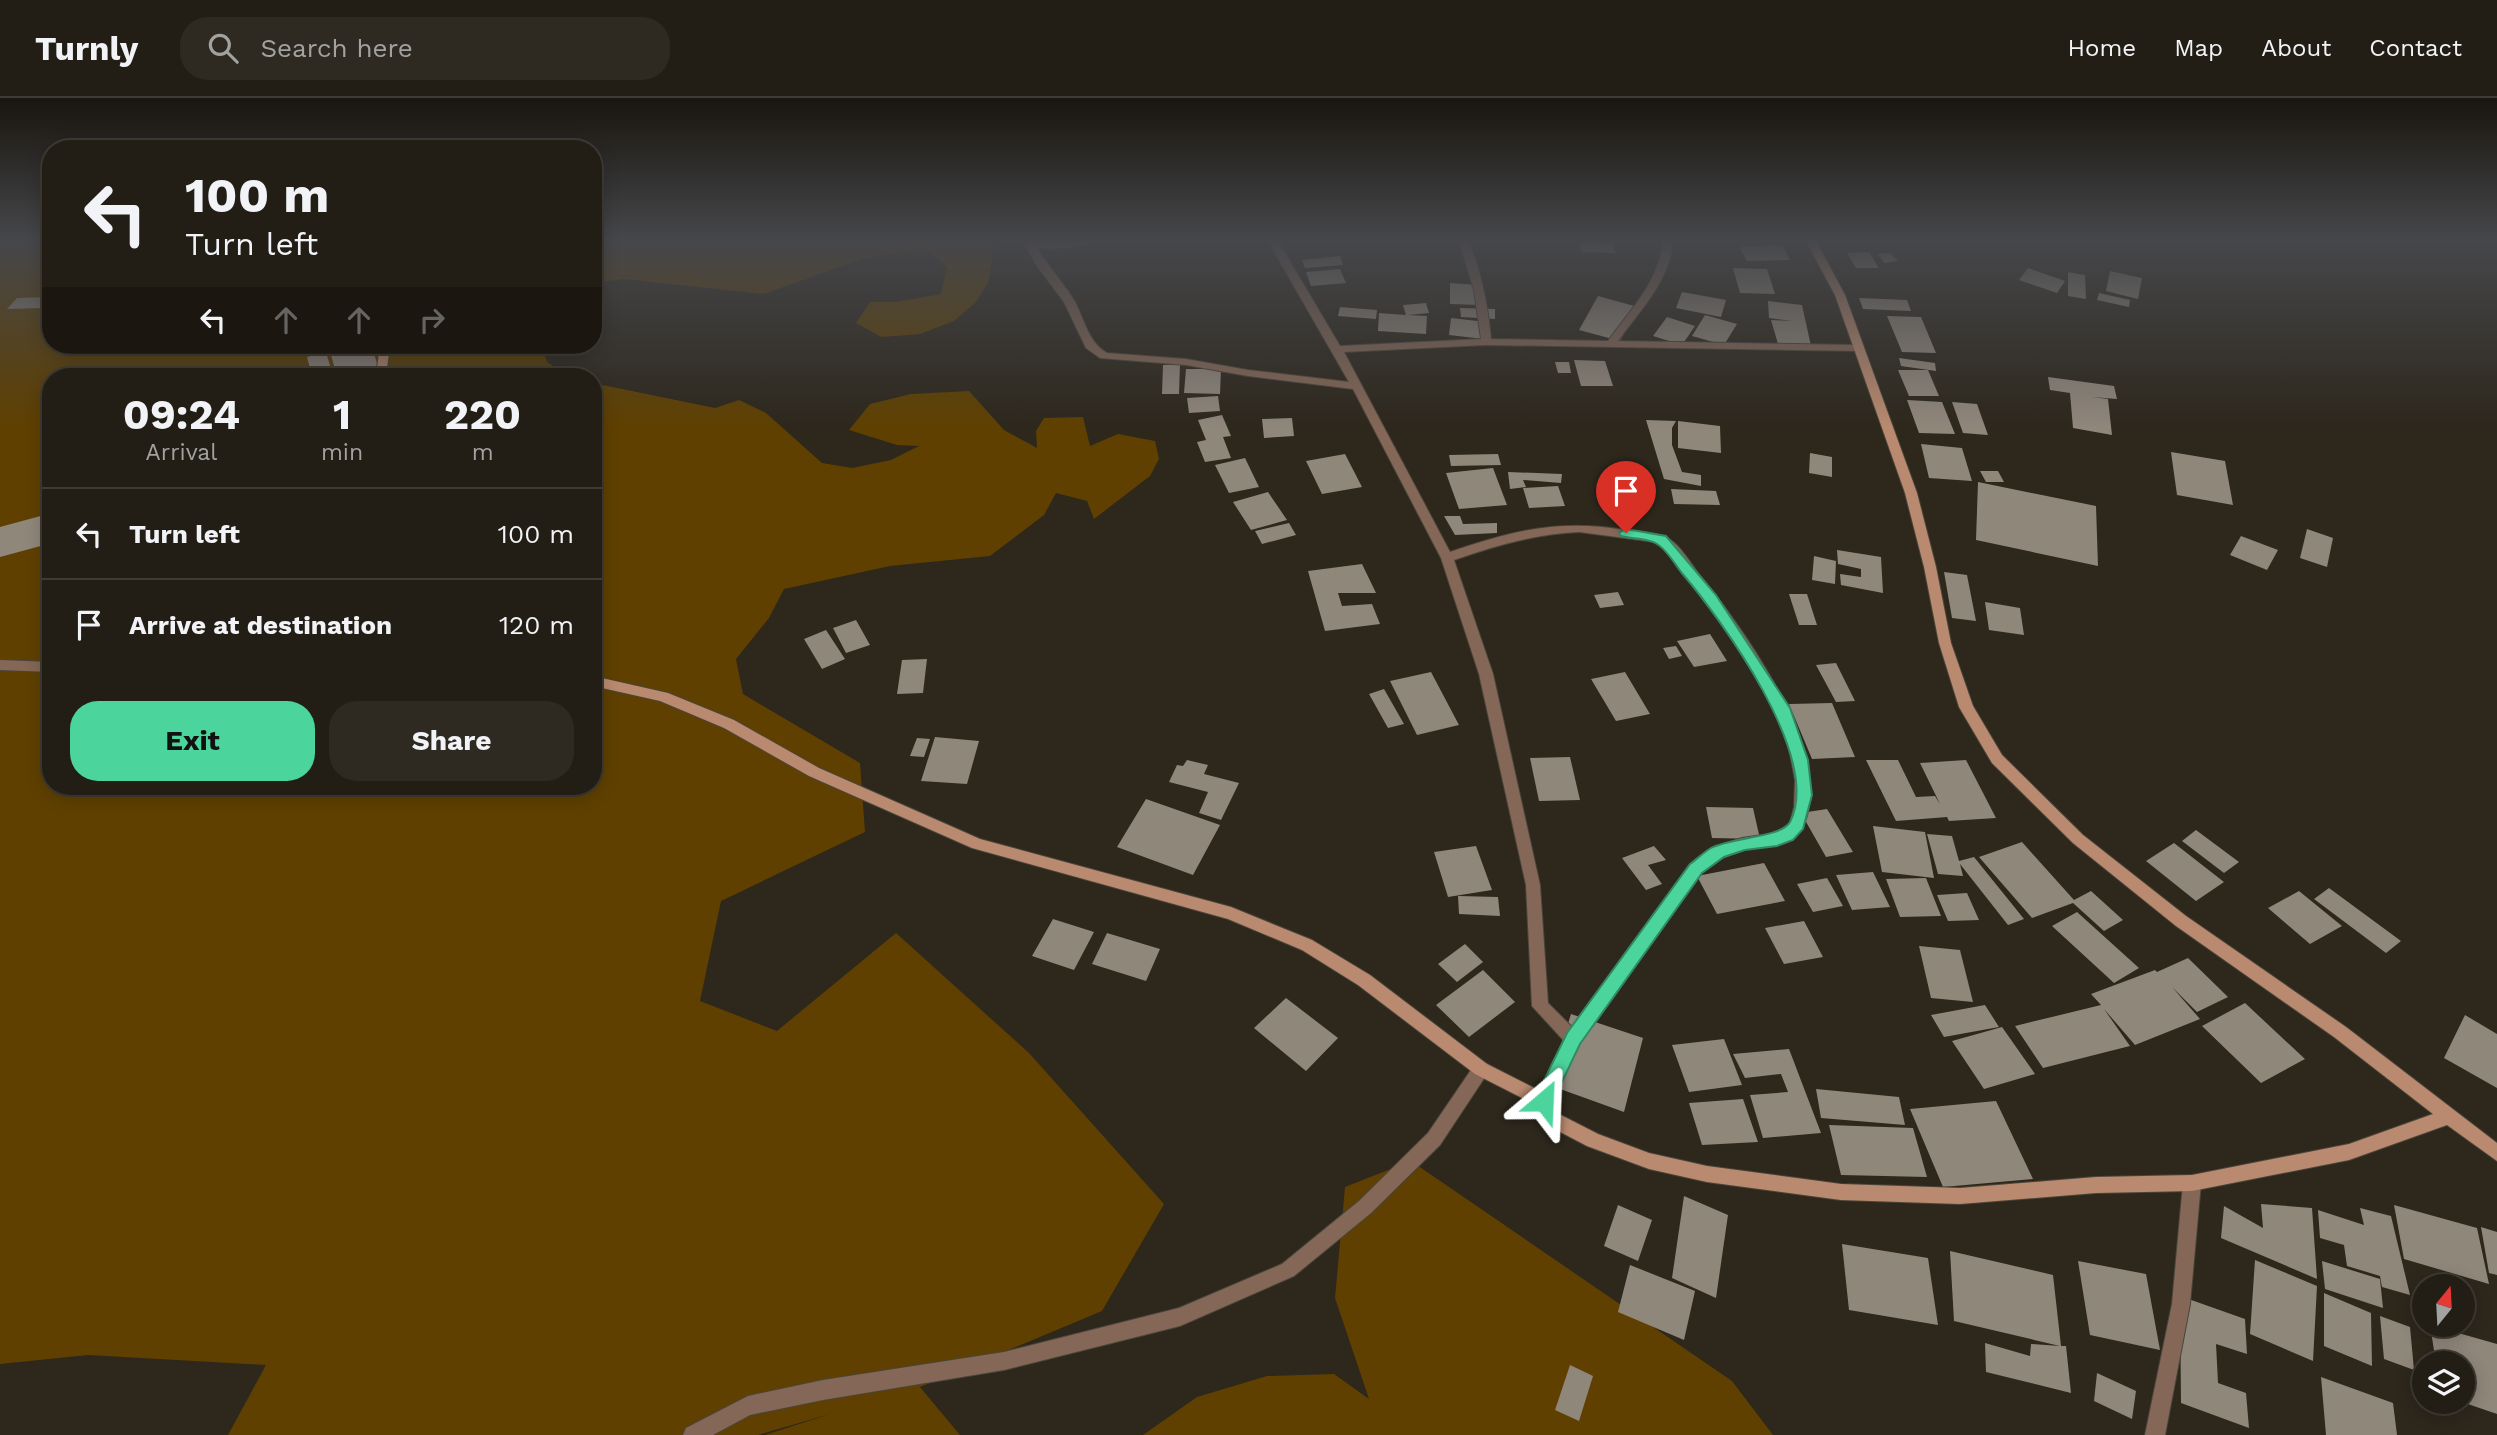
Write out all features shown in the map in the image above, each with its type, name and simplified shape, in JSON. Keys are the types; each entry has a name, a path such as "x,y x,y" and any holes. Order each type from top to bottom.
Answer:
{"street":[{"path":"1070,303 1091,348 1104,356 1186,362 1248,373 1355,386"},
{"path":"1310,303 1337,349 1447,558 1486,674 1532,885 1540,1006 1573,1039"},
{"path":"1483,303 1486,342"},
{"path":"1611,345 1640,303"},
{"path":"1843,303 1911,493 1930,567 1945,643 1966,707 1997,759 2078,839 2181,921 2340,1032 2497,1153"},
{"path":"1337,349 1486,342 1859,348"},
{"path":"1447,558 1512,535 1567,527 1612,530 1661,540 1711,598 1782,708 1800,760 1804,795 1797,825 1787,835 1771,841 1745,843 1718,852 1696,869 1573,1039 1544,1101"},
{"path":"0,665 42,667"},
{"path":"602,683 663,697 729,724 814,772 977,844 1231,913 1307,945 1364,980 1481,1069 1544,1101 1551,1118 1593,1140 1649,1161 1707,1174 1841,1192 1960,1196 2096,1185 2192,1183 2349,1152 2450,1116"},
{"path":"693,1435 748,1406 823,1390 1004,1361 1180,1317 1288,1270 1364,1207 1434,1139 1481,1069"},
{"path":"2155,1435 2180,1304 2192,1183"}],"shaded area":[{"path":"0,303 42,303 42,354 545,354 547,362 556,368 42,368 42,795 602,795 602,385 715,408 739,400 766,413 822,463 852,468 891,460 919,446 897,445 849,430 870,404 911,394 969,391 1004,430 1037,448 1036,431 1044,418 1083,417 1090,446 1118,434 1155,441 1159,459 1150,476 1094,519 1087,501 1056,493 1044,515 990,556 890,566 784,589 769,618 736,659 743,694 860,763 865,832 721,901 700,1001 777,1031 896,933 1029,1053 1164,1204 1102,1311 920,1387 960,1435 765,1435 830,1414 758,1435 228,1435 266,1365 88,1355 0,1364"},
{"path":"869,303 974,303 954,321 920,334 881,337 856,323"},
{"path":"1411,1161 1732,1381 1773,1435 1143,1435 1197,1397 1267,1376 1334,1374 1369,1399 1335,1298 1345,1187"}],"building":[{"path":"12,303 42,303 42,308 7,309"},
{"path":"1426,303 1429,313 1408,315 1427,316 1426,334 1378,331 1379,313 1406,315 1403,305"},
{"path":"1480,303 1480,305 1450,304"},
{"path":"1594,303 1625,303 1638,307 1620,341 1579,330"},
{"path":"1678,303 1725,303 1721,317 1676,308"},
{"path":"1768,303 1802,305 1811,346 1778,344 1771,320 1793,321 1769,318"},
{"path":"1861,303 1908,303 1911,311 1863,309"},
{"path":"2113,303 2130,303 2129,307"},
{"path":"1340,307 1377,310 1376,319 1338,316"},
{"path":"1460,308 1495,309 1495,319 1461,317"},
{"path":"1705,315 1737,324 1724,345 1692,336"},
{"path":"1887,316 1921,317 1936,353 1902,352"},
{"path":"1667,317 1695,326 1682,345 1653,336"},
{"path":"1451,318 1486,322 1484,339 1449,335"},
{"path":"327,354 331,368 310,368 307,357"},
{"path":"331,354 374,354 378,366 370,368 335,368"},
{"path":"1899,358 1935,363 1936,371 1901,366"},
{"path":"1574,360 1605,361 1613,386 1581,386"},
{"path":"1555,362 1569,362 1571,373 1558,373"},
{"path":"1180,364 1179,394 1162,394 1163,365"},
{"path":"1186,369 1221,369 1220,394 1184,393"},
{"path":"1898,370 1928,370 1939,396 1909,396"},
{"path":"2048,377 2114,386 2117,399 2092,397 2108,399 2112,435 2073,428 2070,393 2050,390"},
{"path":"1218,396 1220,411 1189,413 1187,398"},
{"path":"1907,400 1942,402 1955,434 1919,433"},
{"path":"1952,402 1977,404 1988,435 1963,433"},
{"path":"1222,415 1231,436 1223,437 1231,458 1205,462 1197,442 1206,440 1198,420"},
{"path":"1292,418 1294,436 1264,438 1262,419"},
{"path":"1646,420 1676,421 1672,428 1672,445 1682,472 1701,475 1701,486 1664,479"},
{"path":"1678,421 1720,426 1721,453 1678,448"},
{"path":"1921,444 1962,448 1972,481 1929,478"},
{"path":"2171,452 2225,461 2233,505 2177,495"},
{"path":"1810,453 1832,457 1832,477 1809,473"},
{"path":"1345,454 1362,487 1322,494 1306,461"},
{"path":"1498,454 1501,465 1451,466 1449,455"},
{"path":"1245,458 1259,487 1229,493 1215,465"},
{"path":"1493,468 1507,505 1459,509 1446,473"},
{"path":"1980,471 1998,471 2004,482 1986,482"},
{"path":"1508,472 1562,474 1561,483 1523,480 1526,487 1510,489"},
{"path":"1978,482 2096,506 2098,566 1976,540"},
{"path":"1558,486 1565,506 1529,508 1523,488"},
{"path":"1671,489 1716,491 1720,505 1674,504"},
{"path":"1268,492 1287,520 1251,530 1233,502"},
{"path":"42,516 42,546 0,557 0,527"},
{"path":"1444,516 1460,516 1463,524 1497,523 1497,533 1455,535"},
{"path":"1289,523 1296,535 1262,544 1255,531"},
{"path":"2307,529 2333,538 2327,567 2300,558"},
{"path":"2241,536 2278,550 2267,570 2230,555"},
{"path":"1837,550 1881,557 1883,593 1841,585 1840,574 1861,577 1861,569 1838,564"},
{"path":"1814,556 1836,561 1835,584 1812,580"},
{"path":"1362,564 1376,593 1338,593 1342,606 1372,604 1380,624 1325,631 1308,571"},
{"path":"1944,572 1967,575 1976,621 1952,618"},
{"path":"1618,592 1624,605 1600,608 1594,595"},
{"path":"1789,594 1807,594 1817,625 1799,625"},
{"path":"1985,602 2020,608 2024,635 1989,630"},
{"path":"856,620 870,645 846,653 833,628"},
{"path":"826,630 845,659 822,669 804,639"},
{"path":"1710,634 1727,661 1694,667 1677,641"},
{"path":"1676,646 1682,656 1669,659 1663,648"},
{"path":"927,659 923,693 897,694 902,660"},
{"path":"1836,663 1855,701 1836,702 1816,665"},
{"path":"1431,672 1459,725 1417,735 1390,681"},
{"path":"1625,672 1650,714 1616,721 1591,679"},
{"path":"1384,689 1404,724 1388,728 1369,694"},
{"path":"1832,703 1855,757 1812,759 1789,704"},
{"path":"935,737 979,741 967,784 921,781"},
{"path":"917,738 930,739 924,757 910,756"},
{"path":"1570,757 1580,800 1539,801 1530,758"},
{"path":"1187,760 1208,765 1204,774 1239,783 1221,820 1199,813 1208,792 1169,782 1177,765 1183,766"},
{"path":"1866,760 1898,760 1916,797 1935,796 1940,804 1920,763 1966,760 1996,818 1949,821 1947,817 1896,821"},
{"path":"1146,799 1220,825 1193,875 1117,847"},
{"path":"1706,807 1753,808 1760,839 1712,838"},
{"path":"1827,809 1853,852 1826,857 1801,813"},
{"path":"1873,826 1925,832 1934,878 1882,872"},
{"path":"2196,830 2239,862 2224,873 2182,841"},
{"path":"1927,834 1952,836 1959,861 1974,857 2024,919 2008,925 1960,864 1963,876 1938,874"},
{"path":"2022,842 2074,900 2091,891 2123,920 2104,931 2073,903 2032,918 1979,857"},
{"path":"2174,843 2224,882 2196,901 2146,861"},
{"path":"1476,846 1492,890 1448,897 1434,852"},
{"path":"1654,846 1666,860 1648,865 1662,884 1646,890 1622,858"},
{"path":"1764,863 1785,901 1717,914 1697,876"},
{"path":"1873,872 1890,907 1852,910 1836,875"},
{"path":"1827,878 1843,906 1813,912 1797,884"},
{"path":"1926,878 1941,916 1900,917 1886,879"},
{"path":"2329,888 2401,941 2386,953 2314,899"},
{"path":"2299,891 2342,926 2310,944 2268,908"},
{"path":"1967,893 1979,920 1948,921 1937,895"},
{"path":"1458,896 1498,897 1500,916 1459,914"},
{"path":"2077,912 2139,968 2114,983 2052,926"},
{"path":"1053,919 1094,932 1074,970 1032,956"},
{"path":"1804,921 1823,957 1784,964 1765,928"},
{"path":"1107,933 1160,949 1146,981 1092,964"},
{"path":"1465,944 1483,962 1457,982 1438,964"},
{"path":"1919,946 1960,950 1973,1002 1931,998"},
{"path":"2188,958 2228,997 2197,1012 2172,987 2200,1019 2135,1045 2104,1009 2130,1046 2043,1068 2015,1026 2101,1005 2091,994 2155,970 2157,972"},
{"path":"1483,970 1515,1002 1469,1037 1436,1005"},
{"path":"1286,998 1338,1038 1306,1071 1254,1028"},
{"path":"2245,1003 2305,1059 2261,1083 2202,1026"},
{"path":"1985,1005 1999,1027 1944,1037 1931,1015"},
{"path":"1571,1014 1643,1038 1624,1112 1549,1085"},
{"path":"2465,1015 2497,1034 2497,1088 2444,1058"},
{"path":"2002,1027 2035,1074 1984,1089 1952,1041"},
{"path":"1724,1039 1742,1085 1689,1092 1672,1045"},
{"path":"1789,1049 1821,1133 1763,1138 1750,1095 1788,1092 1781,1074 1745,1078 1733,1054"},
{"path":"1816,1089 1899,1097 1905,1125 1821,1118"},
{"path":"1743,1099 1758,1142 1702,1145 1689,1103"},
{"path":"1996,1101 2033,1179 1943,1187 1910,1109"},
{"path":"1829,1125 1913,1128 1927,1177 1841,1175"},
{"path":"1684,1196 1728,1215 1716,1298 1672,1278"},
{"path":"2261,1204 2312,1208 2317,1279 2221,1238 2224,1206 2263,1228"},
{"path":"1618,1205 1652,1220 1638,1261 1604,1246"},
{"path":"2394,1205 2477,1228 2489,1284 2475,1280 2475,1274 2455,1274 2404,1259"},
{"path":"2360,1208 2391,1216 2410,1295 2382,1287 2380,1276 2347,1266 2344,1245 2320,1238 2318,1210 2364,1225"},
{"path":"2481,1227 2497,1232 2497,1275 2489,1273"},
{"path":"1842,1244 1928,1258 1938,1325 1849,1310"},
{"path":"1950,1251 2053,1275 2061,1346 2066,1346 2071,1393 1986,1372 1985,1343 2030,1356 2031,1344 2060,1346 1954,1321"},
{"path":"2255,1260 2317,1286 2313,1361 2250,1334"},
{"path":"2078,1261 2146,1274 2160,1350 2090,1335"},
{"path":"2322,1261 2380,1279 2383,1308 2325,1289"},
{"path":"1630,1265 1695,1291 1684,1340 1618,1312"},
{"path":"2324,1293 2371,1313 2372,1366 2324,1346"},
{"path":"2180,1296 2245,1319 2247,1354 2216,1344 2218,1383 2246,1393 2249,1428 2181,1403"},
{"path":"2380,1316 2410,1327 2412,1369 2384,1359"},
{"path":"2432,1337 2472,1337 2497,1344 2497,1414 2475,1406 2475,1351 2434,1351"},
{"path":"1570,1365 1593,1376 1579,1421 1555,1410"},
{"path":"2097,1373 2136,1391 2132,1419 2094,1401"},
{"path":"2321,1377 2393,1403 2397,1435 2326,1435"}],"route":[{"path":"1544,1101 1573,1039 1696,869 1718,852 1745,843 1771,841 1787,835 1797,825 1804,795 1800,760 1782,708 1711,598 1661,540 1626,533"}]}
